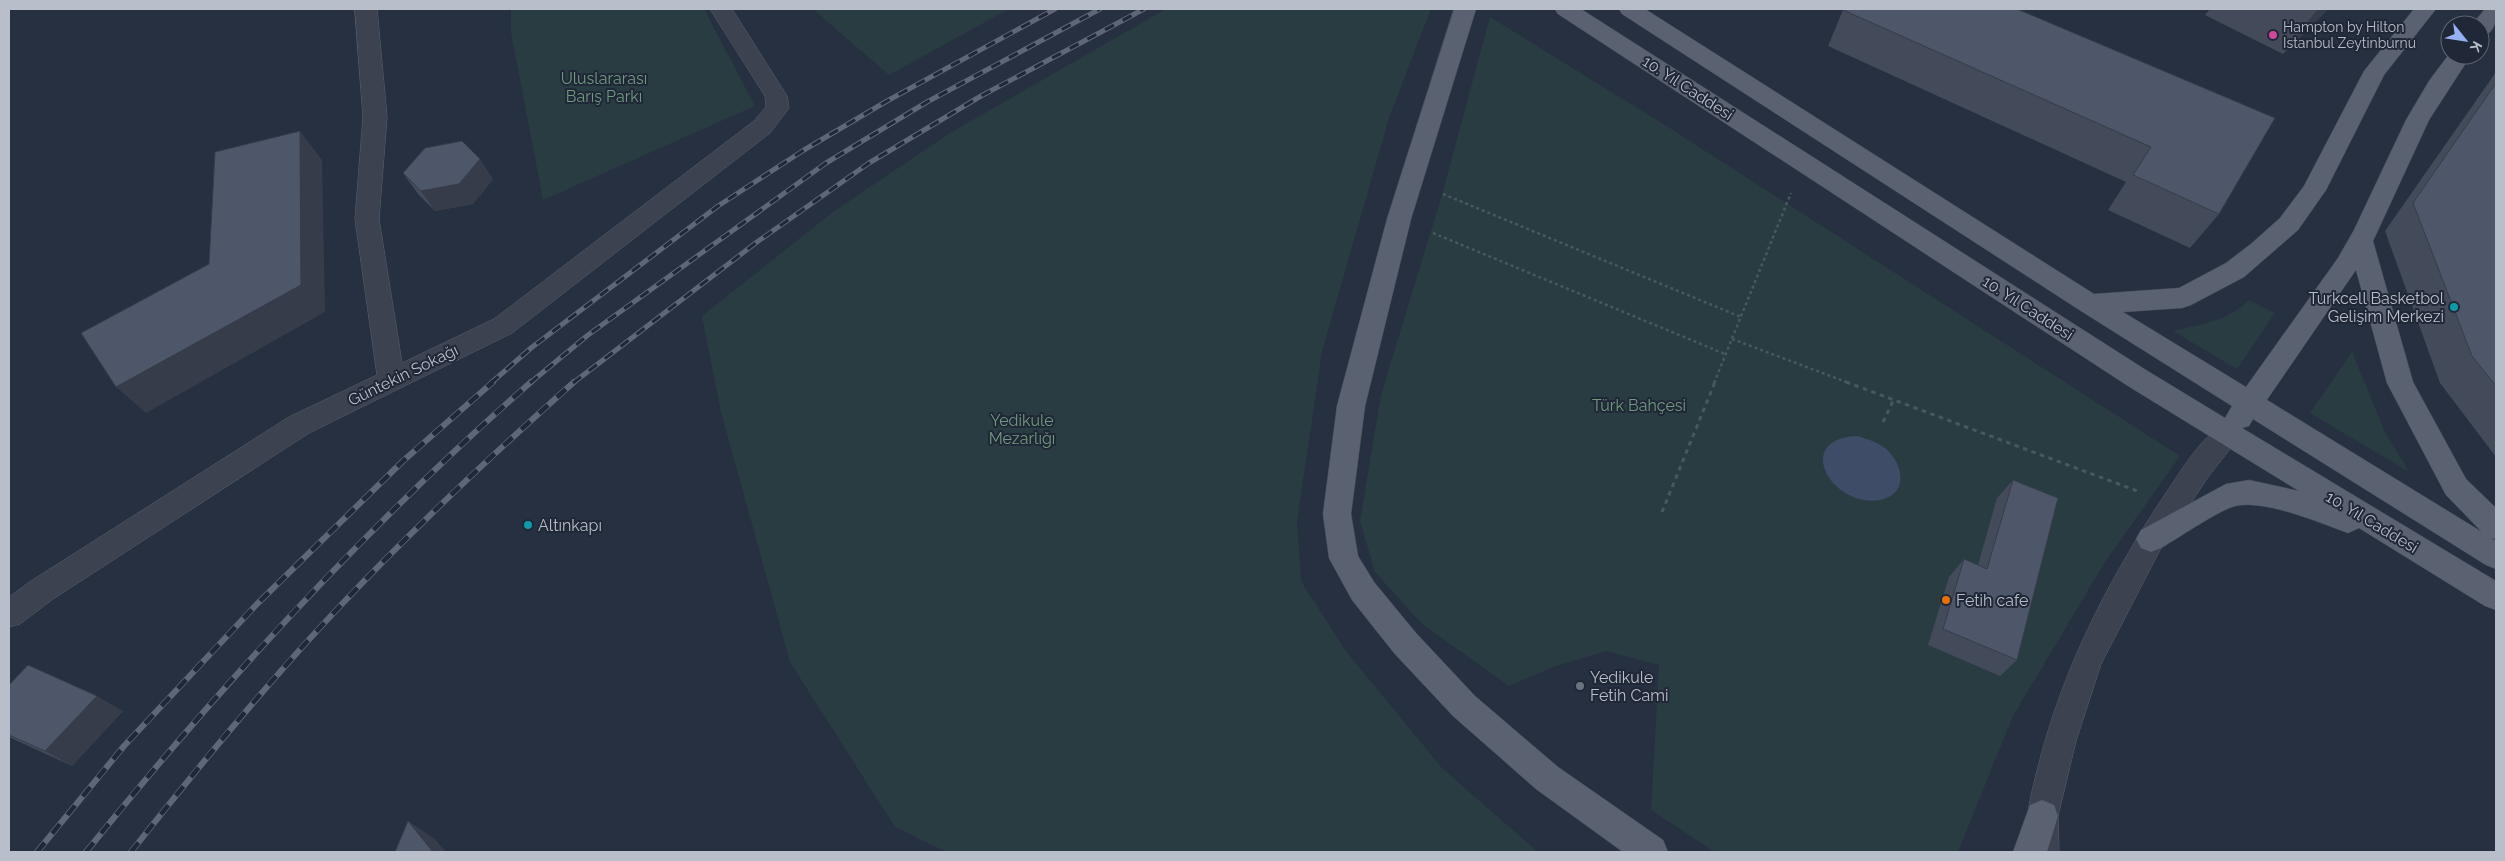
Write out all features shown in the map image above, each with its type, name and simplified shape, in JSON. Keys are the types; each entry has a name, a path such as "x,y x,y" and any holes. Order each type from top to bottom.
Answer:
{"main road":[{"path":"1465,9 1410,180 1351,406 1337,514 1344,558 1363,591 1464,706 1547,778 1650,852"},
{"name":"10. Yıl Caddesi","path":"1566,9 2227,434 2496,597"},
{"path":"1630,9 2090,304 2496,556"},
{"path":"2090,304 2182,298 2236,270 2261,250 2289,224 2314,190 2375,71 2425,9"},
{"path":"2227,434 2262,389 2332,288 2360,241 2409,134 2441,78 2452,65"},
{"path":"2360,241 2400,383 2456,487 2496,527"},
{"path":"2151,540 2226,496 2249,492 2298,503 2395,536"},
{"path":"2030,852 2042,816"}],"street":[{"path":"366,9 375,116 366,219 391,380"},
{"name":"Güntekin Sokağı","path":"9,614 42,590 299,425 503,326 762,127 778,108 776,96 721,9"},
{"path":"2042,852 2042,816 2060,741 2087,661 2151,540 2198,470 2227,434"}],"path":[{"path":"1662,512 1792,190 1806,164"},
{"path":"1410,180 1741,317"},
{"path":"1399,219 1725,354"},
{"path":"1732,340 2175,506"},
{"path":"1883,422 1893,401"}],"green space":[{"name":"Uluslararası Barış Parkı","path":"511,9 704,9 755,106 543,200 511,32"},
{"path":"813,9 1009,9 889,75"},
{"name":"Yedikule Mezarlığı","path":"1166,9 1431,9 1389,118 1322,352 1297,521 1301,581 1345,650 1442,768 1538,852 947,852 895,827 790,662 721,412 702,316 833,212 950,133"},
{"name":"Türk Bahçesi","path":"1490,17 1668,127 2180,456 2105,562 2013,716 1958,852 1715,852 1651,810 1659,665 1606,651 1556,666 1509,686 1422,624 1375,572 1360,521 1381,395 1441,198"},
{"path":"2249,300 2275,313 2237,369 2173,331 2224,317 2233,313"},
{"path":"2352,352 2384,430 2409,472 2310,413"}],"water":[{"path":"1858,436 1879,444 1895,459 1899,468 1900,484 1890,497 1880,500 1862,500 1847,494 1834,484 1826,472 1823,459 1827,448 1838,440"}],"building":[{"path":"2017,9 2275,118 2219,214 2133,175 2151,147 1843,10"},
{"path":"2496,83 2496,386 2472,356 2413,203"},
{"path":"300,131 301,285 116,387 81,333 209,264 215,152"},
{"path":"462,141 480,159 459,184 421,191 403,173 425,148"},
{"path":"2013,480 2058,498 2017,660 1943,629 1964,559 1987,569"},
{"path":"28,665 97,696 45,751 9,735 9,685"},
{"path":"408,821 433,852 395,852"}],"railway":[{"path":"491,383 531,348 718,206 804,150 887,101 1055,9"},
{"path":"530,383 588,335 826,163 927,102 1100,9"},
{"path":"573,383 757,242 869,163 981,96 1144,9"},
{"path":"37,852 124,746 257,604 403,461 493,382"},
{"path":"86,852 190,727 298,607 412,492 531,382"},
{"path":"131,852 234,726 342,604 456,490 574,382"}],"place":[{"name":"Hampton by Hilton Istanbul Zeytinburnu","path":"2273,35"},
{"name":"Turkcell Basketbol Gelişim Merkezi","path":"2454,307"},
{"name":"Altınkapı","path":"528,525"},
{"name":"Fetih cafe","path":"1946,600"},
{"name":"Yedikule Fetih Cami","path":"1580,686"}]}
